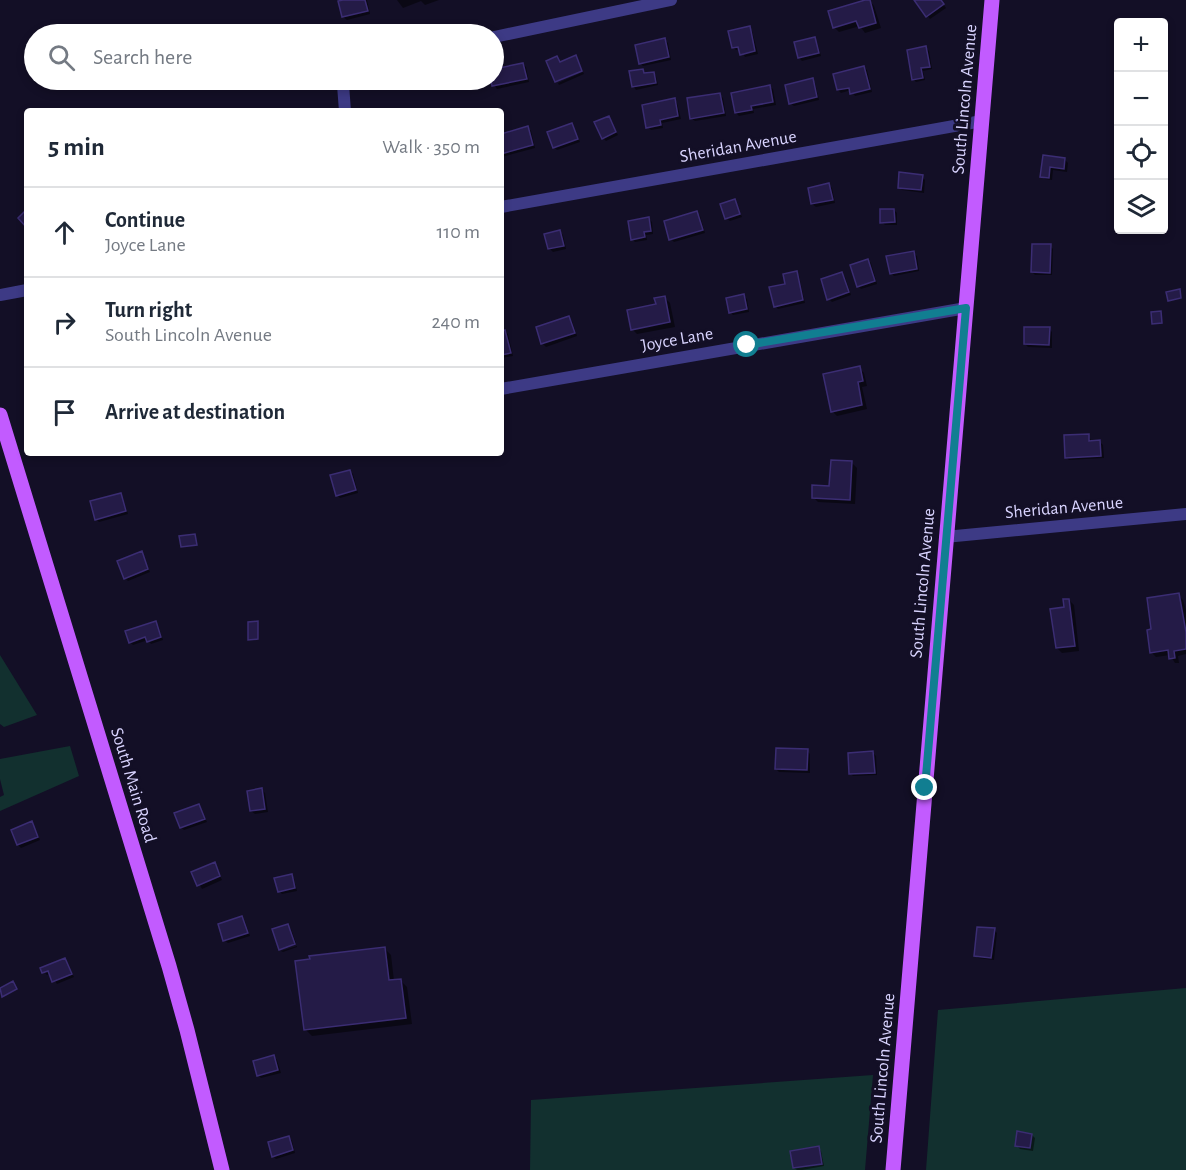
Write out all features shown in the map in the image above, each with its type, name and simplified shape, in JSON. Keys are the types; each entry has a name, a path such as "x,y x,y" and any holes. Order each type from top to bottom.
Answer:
{"main road":[{"name":"South Lincoln Avenue","path":"893,1170 992,0"},
{"name":"South Main Road","path":"2,425 169,966 222,1170"}],"street":[{"path":"504,35 671,0"},
{"path":"342,90 344,106"},
{"name":"Sheridan Avenue","path":"504,206 982,120"},
{"path":"0,295 24,291"},
{"name":"Joyce Lane","path":"504,388 966,308"},
{"name":"Sheridan Avenue","path":"945,537 1186,513"}],"green space":[{"path":"0,655 37,715 4,727 0,724"},
{"path":"70,746 79,776 0,811 0,797 4,795 0,779 0,759"},
{"path":"1186,988 1186,1170 926,1170 938,1010"},
{"path":"873,1075 865,1170 530,1170 531,1100"}],"building":[{"path":"365,0 368,11 342,17 338,1"},
{"path":"870,0 876,23 859,28 856,21 833,28 828,11"},
{"path":"914,0 941,0 944,4 926,17"},
{"path":"750,26 755,51 740,55 738,47 732,48 728,31"},
{"path":"815,37 819,53 798,58 794,42"},
{"path":"665,38 669,57 639,64 635,45"},
{"path":"926,46 930,67 921,68 923,78 912,80 907,50"},
{"path":"576,55 582,71 555,82 546,61 557,56 560,62"},
{"path":"523,63 527,79 504,84 504,67"},
{"path":"864,66 870,89 850,94 849,88 837,90 833,74"},
{"path":"643,69 644,73 654,72 656,83 632,87 629,71"},
{"path":"813,78 817,97 789,104 785,85"},
{"path":"770,85 773,102 751,106 752,110 735,113 731,93"},
{"path":"720,93 724,113 690,119 687,98"},
{"path":"675,98 678,116 660,120 661,125 646,128 642,105"},
{"path":"609,116 616,132 602,139 594,122"},
{"path":"572,123 578,139 553,148 547,132"},
{"path":"528,126 533,145 504,153 504,133"},
{"path":"1043,155 1065,158 1064,169 1050,167 1049,178 1040,177"},
{"path":"899,172 923,175 921,190 898,188"},
{"path":"829,183 833,200 811,204 808,188"},
{"path":"735,199 740,214 725,219 720,204"},
{"path":"880,209 894,209 895,222 880,223"},
{"path":"697,211 703,230 669,240 664,221"},
{"path":"24,212 24,225 18,218"},
{"path":"649,217 651,231 644,232 645,237 631,240 628,221"},
{"path":"560,230 564,246 548,249 544,234"},
{"path":"1032,244 1051,244 1050,273 1031,272"},
{"path":"914,251 917,269 890,274 886,256"},
{"path":"868,259 875,281 857,287 850,265"},
{"path":"797,271 803,300 774,307 769,287 785,284 783,274"},
{"path":"842,272 849,292 827,300 821,279"},
{"path":"1180,289 1181,298 1168,301 1166,292"},
{"path":"744,294 747,309 729,313 726,298"},
{"path":"665,296 670,322 631,330 627,310 656,304 654,298"},
{"path":"1161,311 1162,323 1152,324 1151,312"},
{"path":"569,316 575,333 541,344 536,327"},
{"path":"1024,327 1050,327 1049,345 1024,344"},
{"path":"504,330 511,353 504,354"},
{"path":"860,366 863,381 858,382 862,405 831,412 823,374"},
{"path":"1089,434 1089,441 1100,440 1101,456 1065,458 1064,435"},
{"path":"831,460 852,461 850,500 812,498 812,485 829,486"},
{"path":"350,470 356,490 336,496 330,475"},
{"path":"121,493 126,511 95,520 90,501"},
{"path":"195,534 197,545 181,547 179,536"},
{"path":"142,551 148,569 124,579 117,561"},
{"path":"1179,593 1186,632 1186,649 1174,651 1175,658 1169,659 1168,650 1150,653 1147,630 1151,629 1147,598"},
{"path":"1063,599 1069,599 1075,646 1056,648 1050,609 1064,607"},
{"path":"156,621 161,637 147,642 145,637 129,643 125,631"},
{"path":"258,621 258,639 248,640 248,622"},
{"path":"776,748 808,749 807,770 775,769"},
{"path":"873,751 875,773 849,774 848,753"},
{"path":"262,788 265,809 250,811 247,791"},
{"path":"199,804 205,819 180,828 174,813"},
{"path":"32,821 38,837 17,845 11,830"},
{"path":"215,862 220,876 197,886 191,872"},
{"path":"292,874 295,888 278,892 274,878"},
{"path":"242,916 248,933 223,941 218,924"},
{"path":"288,924 295,944 279,950 272,929"},
{"path":"977,927 995,928 991,958 974,956"},
{"path":"385,947 389,980 401,979 406,1018 304,1030 295,961 310,959 309,956"},
{"path":"65,958 72,974 52,982 48,971 42,973 40,968"},
{"path":"13,981 17,989 2,997 0,988"},
{"path":"274,1055 278,1070 257,1076 253,1061"},
{"path":"1017,1131 1032,1134 1030,1148 1015,1146"},
{"path":"289,1136 293,1150 272,1157 268,1142"},
{"path":"819,1146 822,1164 793,1168 790,1151"}],"route":[{"path":"747,345 966,308 925,788"}]}
